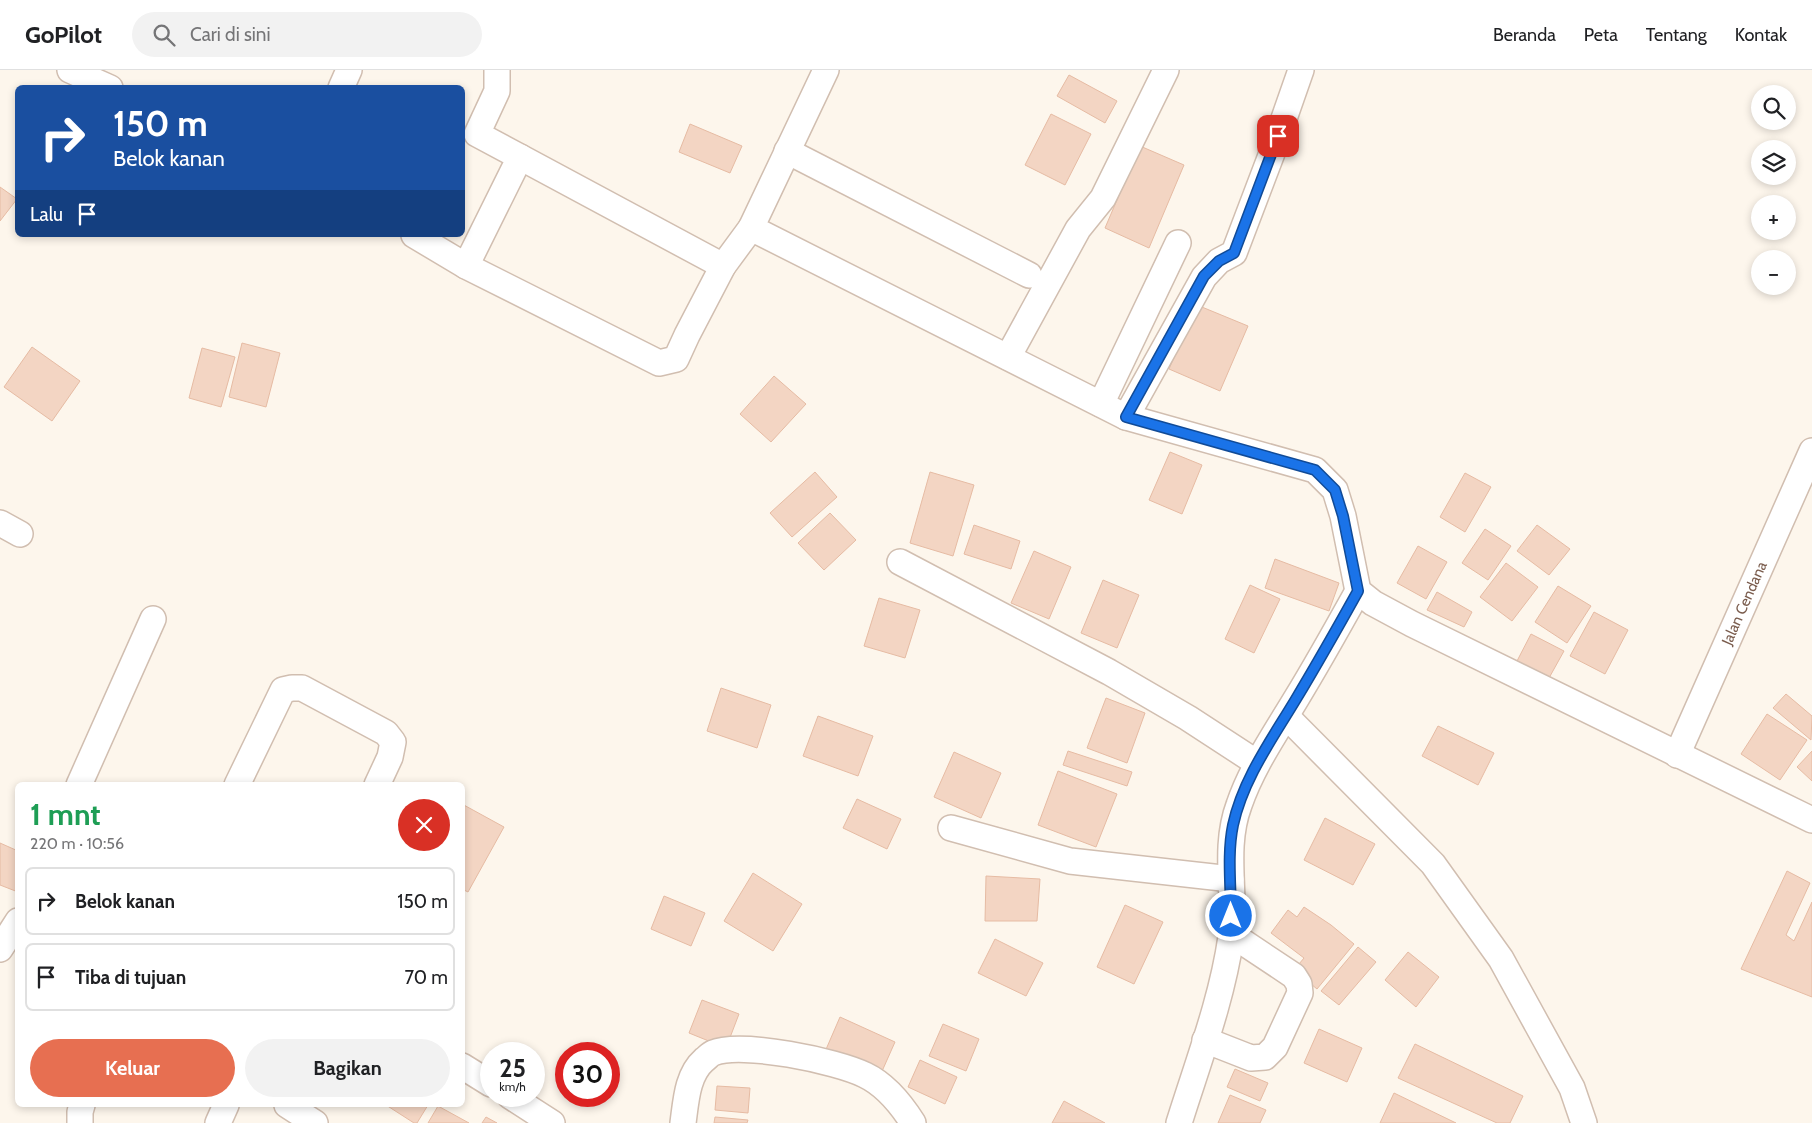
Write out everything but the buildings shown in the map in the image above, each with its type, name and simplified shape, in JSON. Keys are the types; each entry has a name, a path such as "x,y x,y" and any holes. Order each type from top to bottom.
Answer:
{"street":[{"path":"70,70 103,85"},
{"path":"342,85 349,70"},
{"path":"497,70 497,90 477,134 723,266"},
{"path":"417,237 466,266 659,363 676,359 723,266 751,228 826,70"},
{"path":"1008,357 1078,229 1103,198 1166,70"},
{"path":"1126,417 1204,276 1219,261 1234,253 1301,70"},
{"path":"787,151 1029,275"},
{"path":"466,266 520,157"},
{"path":"751,228 1126,417 1315,470 1335,490 1343,516 1358,591 1373,603 1677,755 1812,820"},
{"path":"1101,404 1178,243"},
{"name":"Jalan Cendana","path":"1677,755 1812,451"},
{"path":"900,562 1109,672 1188,718 1257,763"},
{"path":"1179,1123 1226,964 1231,934 1231,846 1238,806 1257,763 1358,591"},
{"path":"80,782 154,619"},
{"path":"238,782 283,690 292,688 302,688 386,732 393,742 390,757 378,782"},
{"path":"1286,716 1433,864 1501,959 1572,1088 1584,1123"},
{"path":"951,828 1070,861 1231,879"},
{"path":"0,912 15,919"},
{"path":"0,949 15,925"},
{"path":"1205,1040 1251,1058 1265,1057 1275,1047 1300,993 1299,984 1294,976 1231,934"},
{"path":"683,1123 686,1099 696,1067 712,1053 742,1049 790,1054 829,1063 866,1075 902,1105 913,1123"},
{"path":"465,1068 480,1077"},
{"path":"80,1123 81,1107"},
{"path":"218,1123 225,1107"},
{"path":"290,1107 315,1123"},
{"path":"527,1107 552,1123"}],"route":[{"path":"1231,916 1231,846 1238,806 1257,763 1358,591 1343,516 1335,490 1315,470 1126,417 1204,276 1219,261 1234,253 1278,136"}]}
